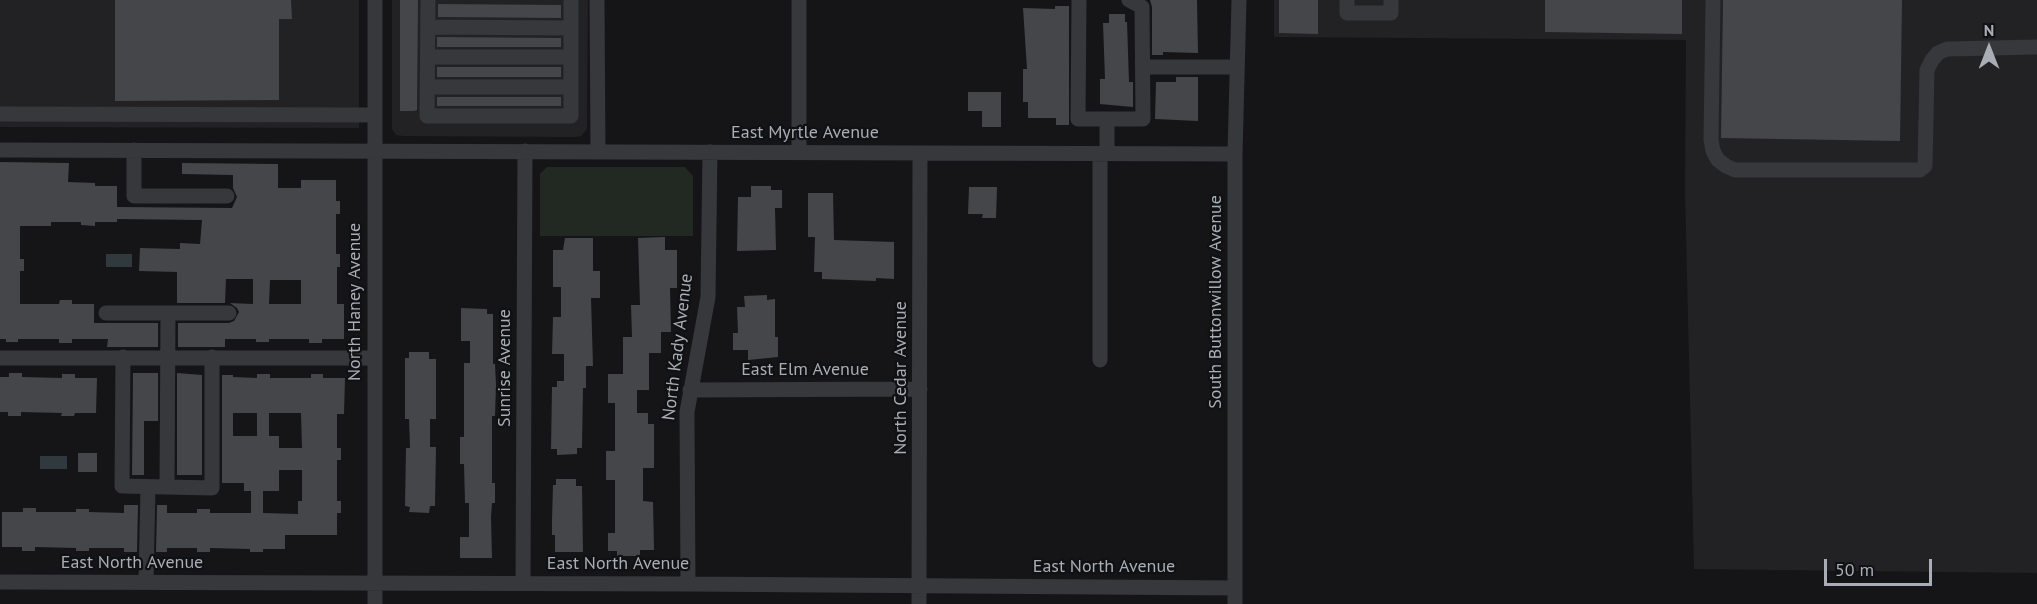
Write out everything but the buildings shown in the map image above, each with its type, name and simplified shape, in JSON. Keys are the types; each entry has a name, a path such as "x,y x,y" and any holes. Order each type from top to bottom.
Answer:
{"street":[{"name":"North Haney Avenue","path":"375,0 375,604"},
{"path":"428,0 427,116 571,116 571,0"},
{"path":"597,0 598,152"},
{"path":"799,0 799,152"},
{"path":"1078,0 1078,119 1143,119 1142,7 1129,0"},
{"name":"South Buttonwillow Avenue","path":"1236,604 1235,154 1239,0"},
{"path":"1347,0 1347,13 1391,13 1391,0"},
{"path":"1713,0 1713,151 1718,160 1735,170 1920,170 1925,166 1927,70 1938,53 1947,49 2037,47"},
{"path":"428,27 571,28"},
{"path":"428,57 572,57"},
{"path":"1143,67 1237,67"},
{"path":"427,87 571,87"},
{"path":"0,114 375,115"},
{"path":"1100,360 1103,154 1107,119"},
{"name":"East Myrtle Avenue","path":"0,150 1235,154"},
{"path":"134,150 134,196 226,196"},
{"name":"Sunrise Avenue","path":"523,584 525,151"},
{"name":"North Kady Avenue","path":"688,584 687,412 708,297 710,152"},
{"name":"North Cedar Avenue","path":"919,604 920,153"},
{"path":"106,313 229,313"},
{"path":"167,487 168,313"},
{"path":"0,357 375,358"},
{"path":"123,357 122,486 212,488 212,357"},
{"name":"East Elm Avenue","path":"690,390 920,389"},
{"path":"146,582 148,487"},
{"name":"East North Avenue","path":"0,582 1235,588"}],"shaded area":[{"path":"0,0 359,0 359,128 0,127"},
{"path":"392,0 588,0 587,129 581,136 576,137 396,135 392,129"},
{"path":"1274,0 2037,0 2037,573 1694,569 1685,190 1686,40 1274,37"},
{"path":"547,167 685,167 693,176 693,236 540,236 540,174"},
{"path":"106,254 132,254 132,267 106,267"},
{"path":"40,456 67,456 67,469 40,469"}]}
